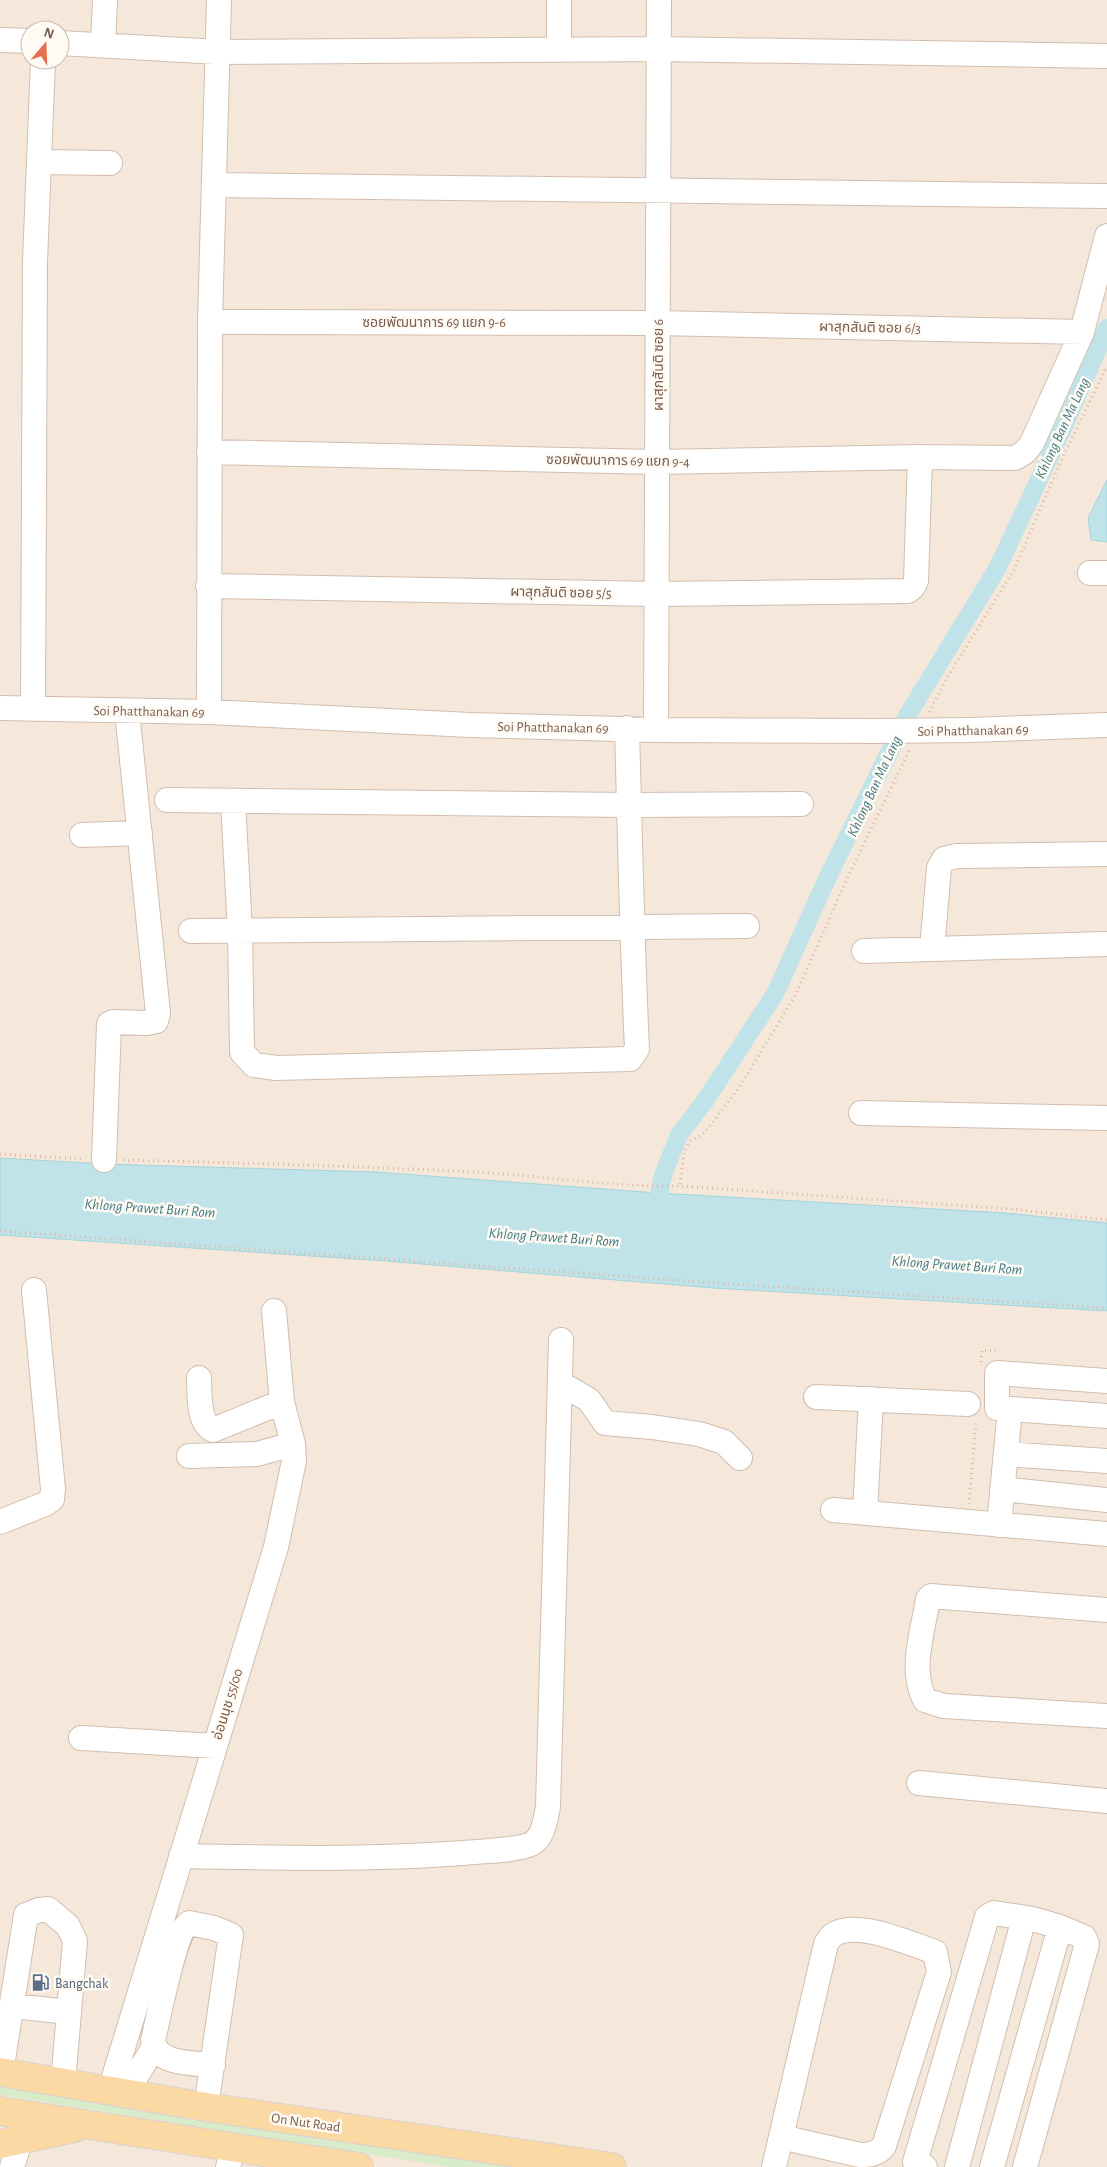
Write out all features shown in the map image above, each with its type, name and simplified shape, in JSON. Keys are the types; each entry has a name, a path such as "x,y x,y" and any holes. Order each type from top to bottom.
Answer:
{"main road":[{"name":"On Nut Road","path":"0,2072 206,2108 612,2167"},
{"path":"0,2111 90,2125 231,2157 359,2167"},
{"path":"7,2138 90,2125"}],"street":[{"path":"103,45 105,0"},
{"path":"210,712 208,586 210,322 219,0"},
{"path":"558,50 560,0"},
{"name":"ผาสุกสันติ ซอย 6","path":"656,730 659,0"},
{"path":"0,40 20,41"},
{"path":"70,43 219,52 659,49 1107,56"},
{"path":"34,709 35,262 43,70"},
{"path":"39,162 110,163"},
{"path":"214,185 1107,196"},
{"path":"1082,332 1107,236"},
{"name":"ซอยพัฒนาการ 69 แยก 9-6","path":"210,322 658,322"},
{"name":"ผาสุกสันติ ซอย 6/3","path":"658,322 1082,332"},
{"name":"ซอยพัฒนาการ 69 แยก 9-4","path":"209,452 657,462 920,457 1015,458 1025,452 1032,442 1082,332"},
{"name":"ผาสุกสันติ ซอย 5/5","path":"208,586 656,594 908,591 913,588 916,581 920,457"},
{"name":"Soi Phatthanakan 69","path":"0,708 210,712 470,725 656,730 879,731 1107,726"},
{"path":"104,1160 109,1024 113,1022 147,1023 156,1021 158,1013 127,711"},
{"path":"233,801 240,931 242,1052 254,1065 276,1068 630,1059 637,1049 631,928 627,728"},
{"path":"166,800 630,805 801,804"},
{"path":"82,836 140,833"},
{"path":"932,949 939,868 944,859 957,856 1107,854"},
{"path":"191,931 747,926"},
{"path":"864,951 1107,944"},
{"path":"861,1113 1107,1118"},
{"path":"0,1522 45,1504 52,1498 53,1489 34,1290"},
{"name":"อ่อนนุช 55/00","path":"118,2092 181,1856 276,1547 292,1475 294,1461 293,1444 282,1402 274,1312"},
{"path":"181,1856 308,1858 448,1854 504,1849 531,1844 541,1836 548,1807 561,1340"},
{"path":"1107,1381 997,1373 997,1408 1107,1416"},
{"path":"199,1378 202,1415 208,1428 213,1430 282,1402"},
{"path":"560,1383 589,1400 605,1423 652,1426 699,1434 724,1442 740,1458"},
{"path":"816,1397 871,1399 972,1410"},
{"path":"865,1513 871,1399"},
{"path":"999,1524 1010,1409"},
{"path":"189,1456 257,1454 293,1444"},
{"path":"1006,1454 1107,1461"},
{"path":"1002,1489 1107,1500"},
{"path":"833,1510 1107,1534"},
{"path":"1107,1610 931,1596 928,1599 926,1608 917,1676 925,1700 944,1706 1107,1716"},
{"path":"81,1738 215,1746"},
{"path":"919,1783 1107,1801"},
{"path":"0,2072 26,1915 48,1909 68,1926 75,1941 63,2083"},
{"path":"925,2167 915,2162 986,1917 994,1913 1060,1927 1084,1937 1087,1944 1025,2167"},
{"path":"957,2167 1024,1918"},
{"path":"206,2108 213,2065 231,1935 193,1922 185,1925 176,1943 154,2035 154,2047 160,2056 172,2060 213,2065"},
{"path":"992,2167 1060,1927"},
{"path":"774,2167 826,1944 832,1936 840,1932 858,1930 870,1931 935,1952 939,1972 884,2146 881,2150 869,2155 860,2155 781,2137"},
{"path":"12,2006 69,2012"},
{"path":"118,2092 154,2047"},
{"path":"7,2138 12,2167"}],"path":[{"path":"926,718 948,676 1014,570 1060,463 1107,366"},
{"path":"680,1186 684,1151 690,1141 704,1133 739,1088 796,994 847,879 913,743"},
{"path":"0,1154 104,1160 274,1163 467,1172 646,1186 680,1186 1012,1209 1107,1220"},
{"path":"0,1230 715,1283 1107,1308"},
{"path":"981,1369 982,1350"},
{"path":"968,1522 972,1410"}],"shaded area":[{"path":"0,0 1107,0 1107,2167 0,2167"}],"green space":[{"path":"0,2085 517,2167 450,2167 0,2095"}],"water":[{"path":"1107,480 1107,542 1091,540 1088,518"},
{"name":"Khlong Prawet Buri Rom","path":"0,1158 104,1164 376,1172 658,1193 1005,1213 1107,1223 1107,1311 713,1288 385,1261 0,1235"}],"waterway":[{"name":"Khlong Ban Ma Lang","path":"655,1215 663,1175 679,1135 705,1101 775,994 826,881 907,716 997,569 1065,424 1107,328"}],"place":[{"name":"Bangchak","path":"41,1983"}]}
